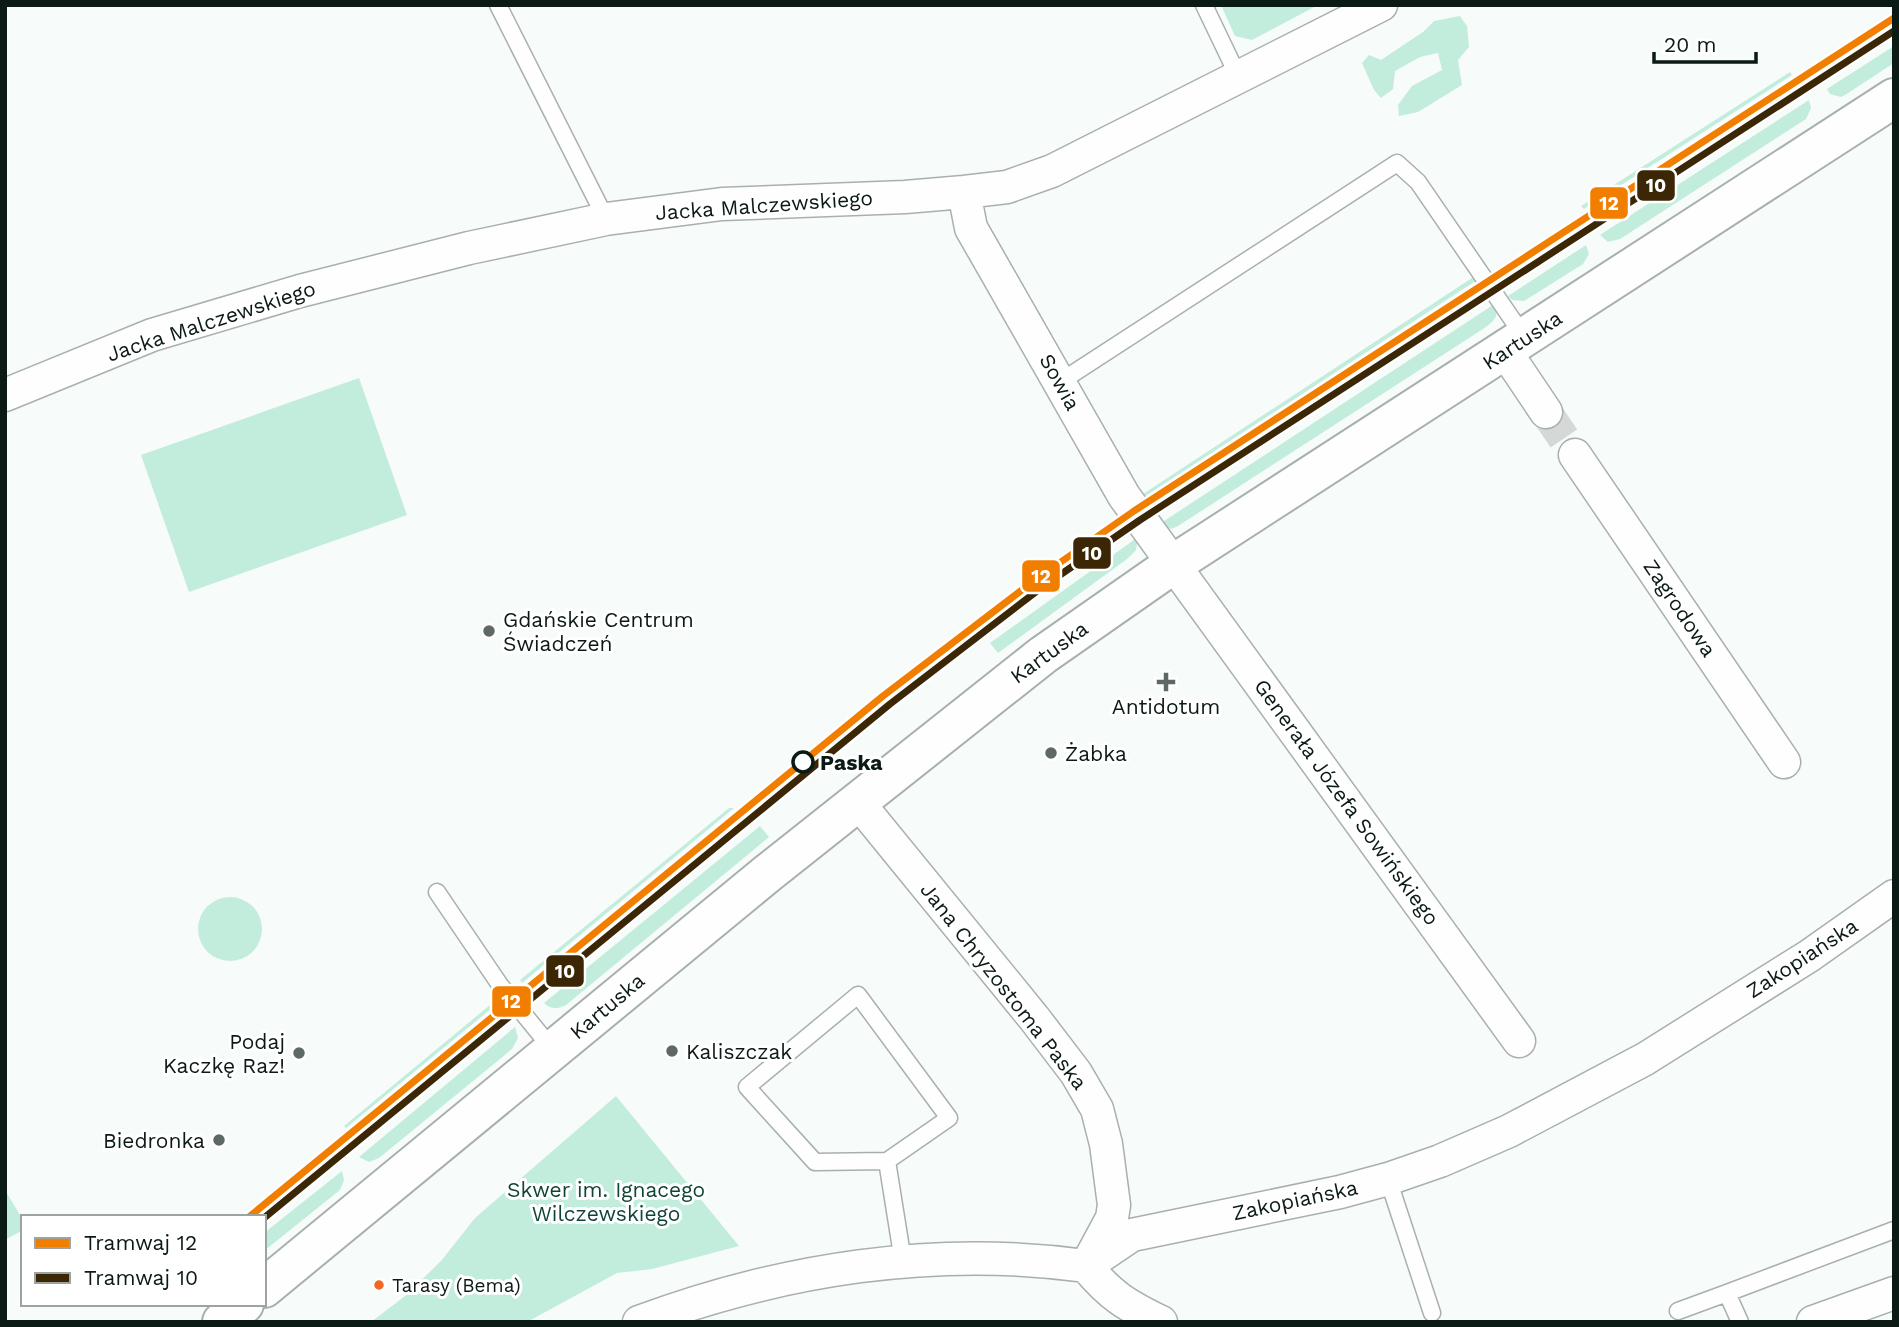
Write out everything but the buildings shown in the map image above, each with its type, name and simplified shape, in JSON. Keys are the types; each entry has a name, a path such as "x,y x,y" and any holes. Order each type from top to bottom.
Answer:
{"main road":[{"name":"Kartuska","path":"266,1286 857,801 1042,655 1172,565 1894,98"},
{"path":"222,1322 242,1306"}],"street":[{"name":"Jacka Malczewskiego","path":"5,395 152,335 300,291 469,248 606,219 722,204 905,197 1007,187 1052,171 1381,5"},
{"name":"Sowia","path":"964,192 971,228 1124,496 1172,565"},
{"path":"1515,344 1546,412"},
{"name":"Zagrodowa","path":"1575,455 1784,762"},
{"name":"Generała Józefa Sowińskiego","path":"1172,565 1215,620 1519,1041"},
{"name":"Jana Chryzostoma Paska","path":"857,801 1034,1018 1076,1073 1097,1109 1106,1144 1114,1205 1112,1218 1086,1266"},
{"name":"Zakopiańska","path":"1086,1266 1132,1235 1340,1192 1388,1179 1440,1161 1509,1131 1622,1072 1809,956 1894,896"},
{"path":"639,1322 696,1301 772,1280 948,1257 1044,1260 1086,1266 1118,1300 1161,1322"},
{"path":"1813,1322 1894,1293"}],"lane":[{"path":"498,5 606,219"},
{"path":"1204,5 1239,78"},
{"path":"1060,382 1397,163 1418,182 1515,344"},
{"path":"437,892 500,985 553,1050"},
{"path":"858,995 949,1118 887,1161 814,1162 747,1087 858,995"},
{"path":"887,1161 903,1261"},
{"path":"1388,1179 1432,1313"},
{"path":"1678,1311 1894,1230"},
{"path":"1727,1293 1740,1322"}],"green space":[{"path":"1221,5 1318,5 1252,40 1235,36"},
{"path":"1460,16 1467,26 1469,47 1458,60 1462,85 1418,112 1399,116 1398,105 1412,86 1442,70 1438,53 1420,57 1395,71 1393,89 1381,98 1374,90 1362,63 1369,55 1381,60 1423,32 1434,21"},
{"path":"1894,46 1894,63 1841,97 1830,94 1827,89"},
{"path":"1790,72 1792,75 1584,209 1581,206"},
{"path":"1809,100 1811,108 1806,119 1620,239 1608,242 1600,235"},
{"path":"1586,245 1589,254 1583,264 1524,301 1512,300 1508,296"},
{"path":"1475,276 1477,280 1141,499 1140,496"},
{"path":"1493,305 1496,316 1483,329 1178,526 1171,529 1158,525"},
{"path":"359,378 407,515 189,592 141,455"},
{"path":"1138,537 1136,550 1127,559 998,653 990,643"},
{"path":"729,808 734,808 522,983 520,980"},
{"path":"760,826 769,837 566,1005 555,1008 544,1003"},
{"path":"230,897 253,906 262,929 253,952 230,961 207,952 198,929 207,906"},
{"path":"490,1005 492,1008 346,1128 344,1126"},
{"path":"515,1027 518,1038 512,1049 379,1158 369,1162 359,1157"},
{"name":"Skwer im. Ignacego Wilczewskiego","path":"616,1096 739,1246 652,1269 617,1273 527,1322 371,1322 405,1296 441,1261 475,1218"},
{"path":"342,1171 344,1180 340,1190 266,1249 266,1231"},
{"path":"5,1190 21,1217 21,1231 5,1240"}],"tunnel":[{"path":"1546,412 1575,455"}],"tram line":[{"name":"12","path":"251,1215 883,696 1035,580 1134,511 1894,18"},
{"name":"10","path":"266,1216 890,704 1041,588 1140,520 1894,31"}],"place":[{"name":"Gdańskie Centrum Świadczeń","path":"489,631"},
{"name":"Antidotum","path":"1166,682"},
{"name":"Żabka","path":"1051,753"},
{"name":"Paska","path":"803,762"},
{"name":"Kaliszczak","path":"672,1051"},
{"name":"Podaj Kaczkę Raz!","path":"299,1053"},
{"name":"Biedronka","path":"219,1140"},
{"name":"Tarasy (Bema)","path":"379,1285"}]}
